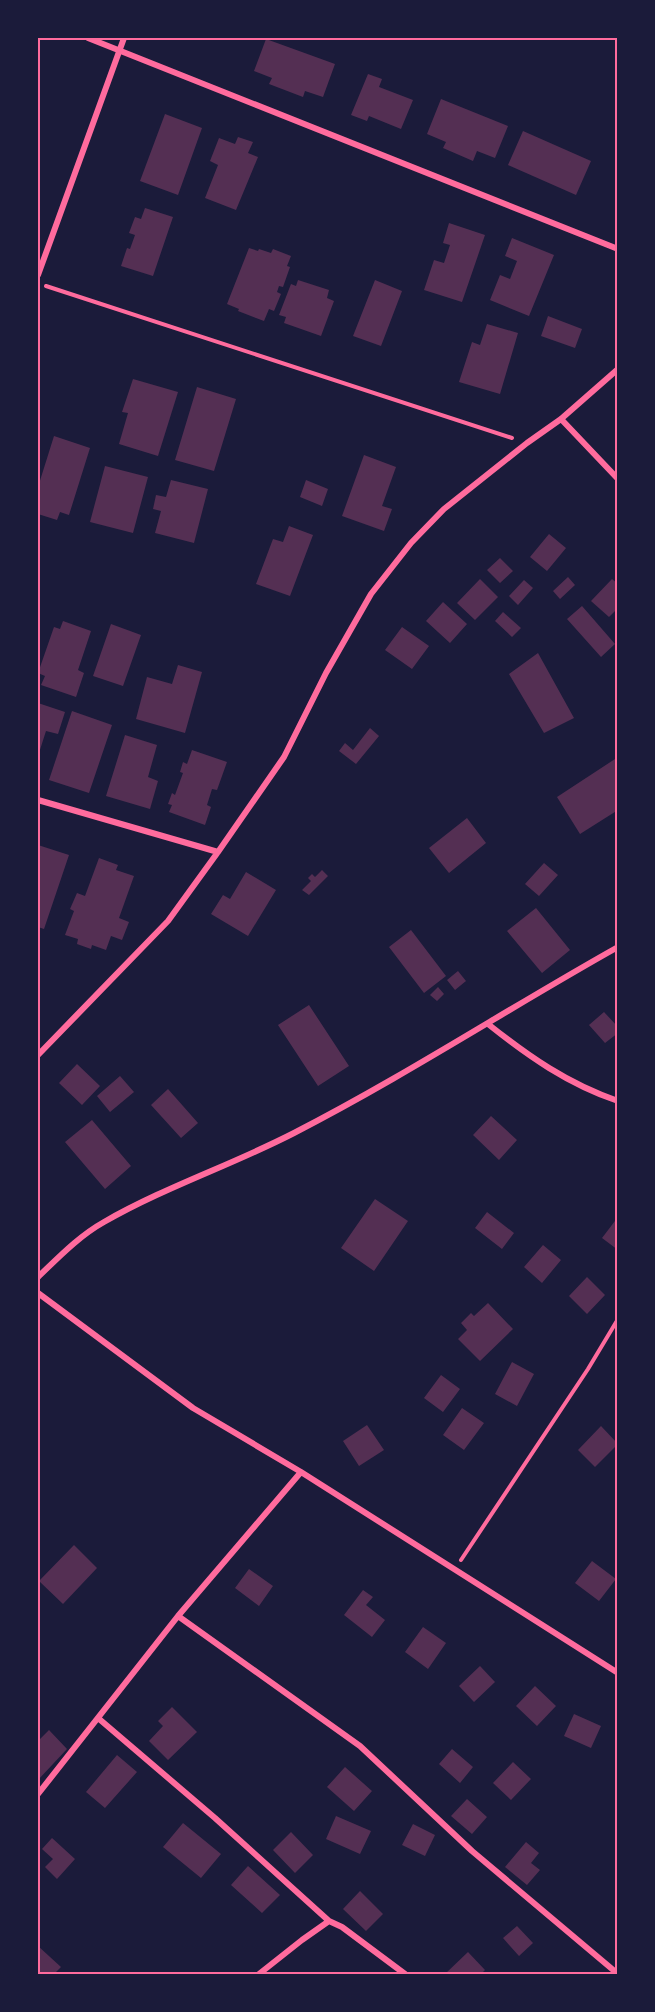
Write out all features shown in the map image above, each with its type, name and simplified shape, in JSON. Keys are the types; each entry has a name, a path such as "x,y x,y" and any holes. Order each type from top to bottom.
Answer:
{"street":[{"path":"88,38 618,249"},
{"path":"38,275 124,38"},
{"path":"38,1054 168,921 284,757 326,673 371,594 411,543 444,509 561,419 618,369"},
{"path":"561,419 618,478"},
{"path":"38,800 218,852"},
{"path":"38,1276 75,1243 102,1223 294,1133 488,1024 618,946"},
{"path":"488,1024 527,1055 561,1076 596,1094 618,1101"},
{"path":"38,1293 193,1408 300,1472 618,1673"},
{"path":"38,1794 178,1616 300,1472"},
{"path":"178,1616 360,1746 472,1851 618,1974"},
{"path":"98,1718 215,1818 329,1922 342,1928 405,1974"},
{"path":"259,1974 329,1922"}],"path":[{"path":"38,284 527,443"},
{"path":"455,1569 588,1369 618,1319"}],"building":[{"path":"266,39 335,64 323,97 305,91 303,97 269,84 272,78 254,71"},
{"path":"368,74 382,79 379,87 413,100 401,129 369,116 367,121 351,115"},
{"path":"441,99 508,126 495,158 477,151 473,161 443,148 446,142 427,134"},
{"path":"165,114 202,128 178,195 140,181"},
{"path":"523,131 591,161 576,195 508,165"},
{"path":"238,137 253,142 248,153 258,157 236,210 205,198 218,165 210,161 219,138 235,144"},
{"path":"145,208 173,217 153,276 121,266 127,248 130,249 135,235 129,233 135,217 141,219"},
{"path":"449,223 485,235 462,302 424,290 434,260 444,263 450,245 443,243"},
{"path":"512,238 554,255 529,316 490,300 500,275 510,279 517,261 505,256"},
{"path":"249,248 271,253 273,249 291,256 283,287 279,286 277,292 281,294 274,311 269,309 264,321 227,304"},
{"path":"298,280 329,290 327,298 334,301 321,336 284,323 286,317 279,315 291,284 296,286"},
{"path":"375,280 402,291 381,346 353,336"},
{"path":"548,316 582,329 575,348 541,336"},
{"path":"487,324 518,333 500,394 459,382 472,342 480,345"},
{"path":"133,379 178,392 158,456 119,444 128,413 122,412"},
{"path":"197,387 236,399 214,471 175,460"},
{"path":"54,436 90,448 69,515 60,512 57,520 38,514 38,487"},
{"path":"364,455 396,467 382,506 392,509 384,531 342,516"},
{"path":"105,466 148,477 133,533 90,522"},
{"path":"171,480 208,489 194,543 155,533 161,511 153,509 156,495 166,497"},
{"path":"306,480 328,489 322,506 300,497"},
{"path":"289,526 313,535 290,596 256,584 273,539 283,542"},
{"path":"549,534 566,548 547,571 530,557"},
{"path":"500,558 513,571 500,583 487,570"},
{"path":"568,577 575,585 560,599 553,591"},
{"path":"480,579 498,597 475,620 457,603"},
{"path":"612,579 618,584 618,608 609,617 591,601"},
{"path":"524,580 533,588 518,605 509,596"},
{"path":"443,602 467,624 450,643 426,621"},
{"path":"582,606 615,644 601,657 567,619"},
{"path":"503,612 521,628 512,637 495,621"},
{"path":"63,621 91,631 78,670 84,673 76,697 41,685 45,676 38,673 54,627 60,629"},
{"path":"111,624 141,635 123,686 93,676"},
{"path":"402,627 429,646 412,669 385,650"},
{"path":"538,653 574,718 544,733 509,674"},
{"path":"178,665 202,672 185,733 136,719 147,677 172,684"},
{"path":"38,703 65,712 58,734 46,731 38,756"},
{"path":"72,711 112,725 89,793 49,780"},
{"path":"370,728 379,736 356,764 339,751 345,743 353,750"},
{"path":"125,735 157,745 148,777 158,781 150,809 106,796"},
{"path":"192,750 227,762 217,790 212,789 207,805 211,807 205,825 169,812 172,805 168,804 172,793 175,795 183,773 180,772 183,762 187,764"},
{"path":"615,759 618,763 618,810 580,834 557,797"},
{"path":"467,818 486,843 449,873 429,848"},
{"path":"38,845 69,855 44,929 38,927"},
{"path":"99,858 118,865 116,870 134,876 119,918 129,922 122,940 111,936 106,950 92,945 91,949 77,944 78,939 65,935 74,911 70,909 77,893 85,896"},
{"path":"544,863 558,875 539,896 525,884"},
{"path":"322,870 328,876 309,895 302,890 311,881 308,878 312,874 315,877"},
{"path":"246,872 276,890 248,936 211,914 223,895 230,899"},
{"path":"536,908 570,950 542,973 507,931"},
{"path":"411,930 446,976 424,993 389,947"},
{"path":"458,971 466,981 455,990 447,980"},
{"path":"438,987 444,994 437,1001 430,995"},
{"path":"309,1005 349,1066 318,1086 278,1025"},
{"path":"604,1012 618,1027 618,1033 605,1043 589,1025"},
{"path":"77,1064 100,1086 82,1105 59,1083"},
{"path":"120,1076 134,1092 110,1112 97,1096"},
{"path":"168,1089 198,1123 181,1138 151,1105"},
{"path":"491,1116 517,1140 499,1160 473,1135"},
{"path":"92,1120 131,1166 105,1189 65,1142"},
{"path":"375,1199 408,1221 374,1271 341,1248"},
{"path":"487,1212 514,1233 502,1249 475,1228"},
{"path":"618,1217 618,1250 602,1238"},
{"path":"543,1245 561,1260 542,1283 524,1267"},
{"path":"587,1277 605,1295 587,1314 569,1296"},
{"path":"488,1303 513,1329 480,1361 458,1339 467,1330 461,1323 471,1313 474,1316"},
{"path":"512,1362 534,1374 517,1406 495,1394"},
{"path":"441,1375 460,1389 443,1412 424,1398"},
{"path":"462,1408 484,1423 464,1450 443,1435"},
{"path":"367,1425 384,1450 359,1466 343,1441"},
{"path":"601,1426 618,1444 595,1467 578,1450"},
{"path":"74,1545 97,1568 63,1604 39,1581"},
{"path":"592,1561 616,1579 599,1601 575,1583"},
{"path":"249,1569 273,1586 259,1606 235,1588"},
{"path":"363,1590 373,1597 366,1605 385,1620 372,1637 344,1615"},
{"path":"423,1627 446,1643 428,1669 405,1652"},
{"path":"480,1666 495,1682 474,1702 459,1686"},
{"path":"535,1686 556,1706 537,1726 516,1706"},
{"path":"172,1707 197,1732 168,1760 149,1741 163,1726 158,1721"},
{"path":"574,1714 601,1726 591,1748 564,1736"},
{"path":"49,1730 67,1749 38,1780 38,1741"},
{"path":"452,1749 473,1767 460,1783 439,1764"},
{"path":"117,1755 137,1772 105,1808 86,1792"},
{"path":"513,1762 531,1779 511,1800 493,1783"},
{"path":"345,1767 372,1791 354,1811 327,1787"},
{"path":"467,1799 487,1817 472,1834 451,1816"},
{"path":"336,1816 371,1831 360,1854 326,1839"},
{"path":"183,1823 221,1854 201,1878 163,1847"},
{"path":"413,1824 435,1835 425,1856 402,1845"},
{"path":"291,1832 313,1855 295,1873 273,1850"},
{"path":"52,1838 75,1859 57,1879 45,1867 53,1859 42,1849"},
{"path":"526,1842 539,1853 531,1863 540,1870 527,1885 505,1867"},
{"path":"248,1866 280,1895 262,1913 231,1885"},
{"path":"360,1891 383,1914 366,1931 343,1909"},
{"path":"517,1926 533,1943 519,1956 503,1938"},
{"path":"38,1946 61,1967 54,1974 38,1974"},
{"path":"468,1952 485,1970 481,1974 445,1974"}]}
